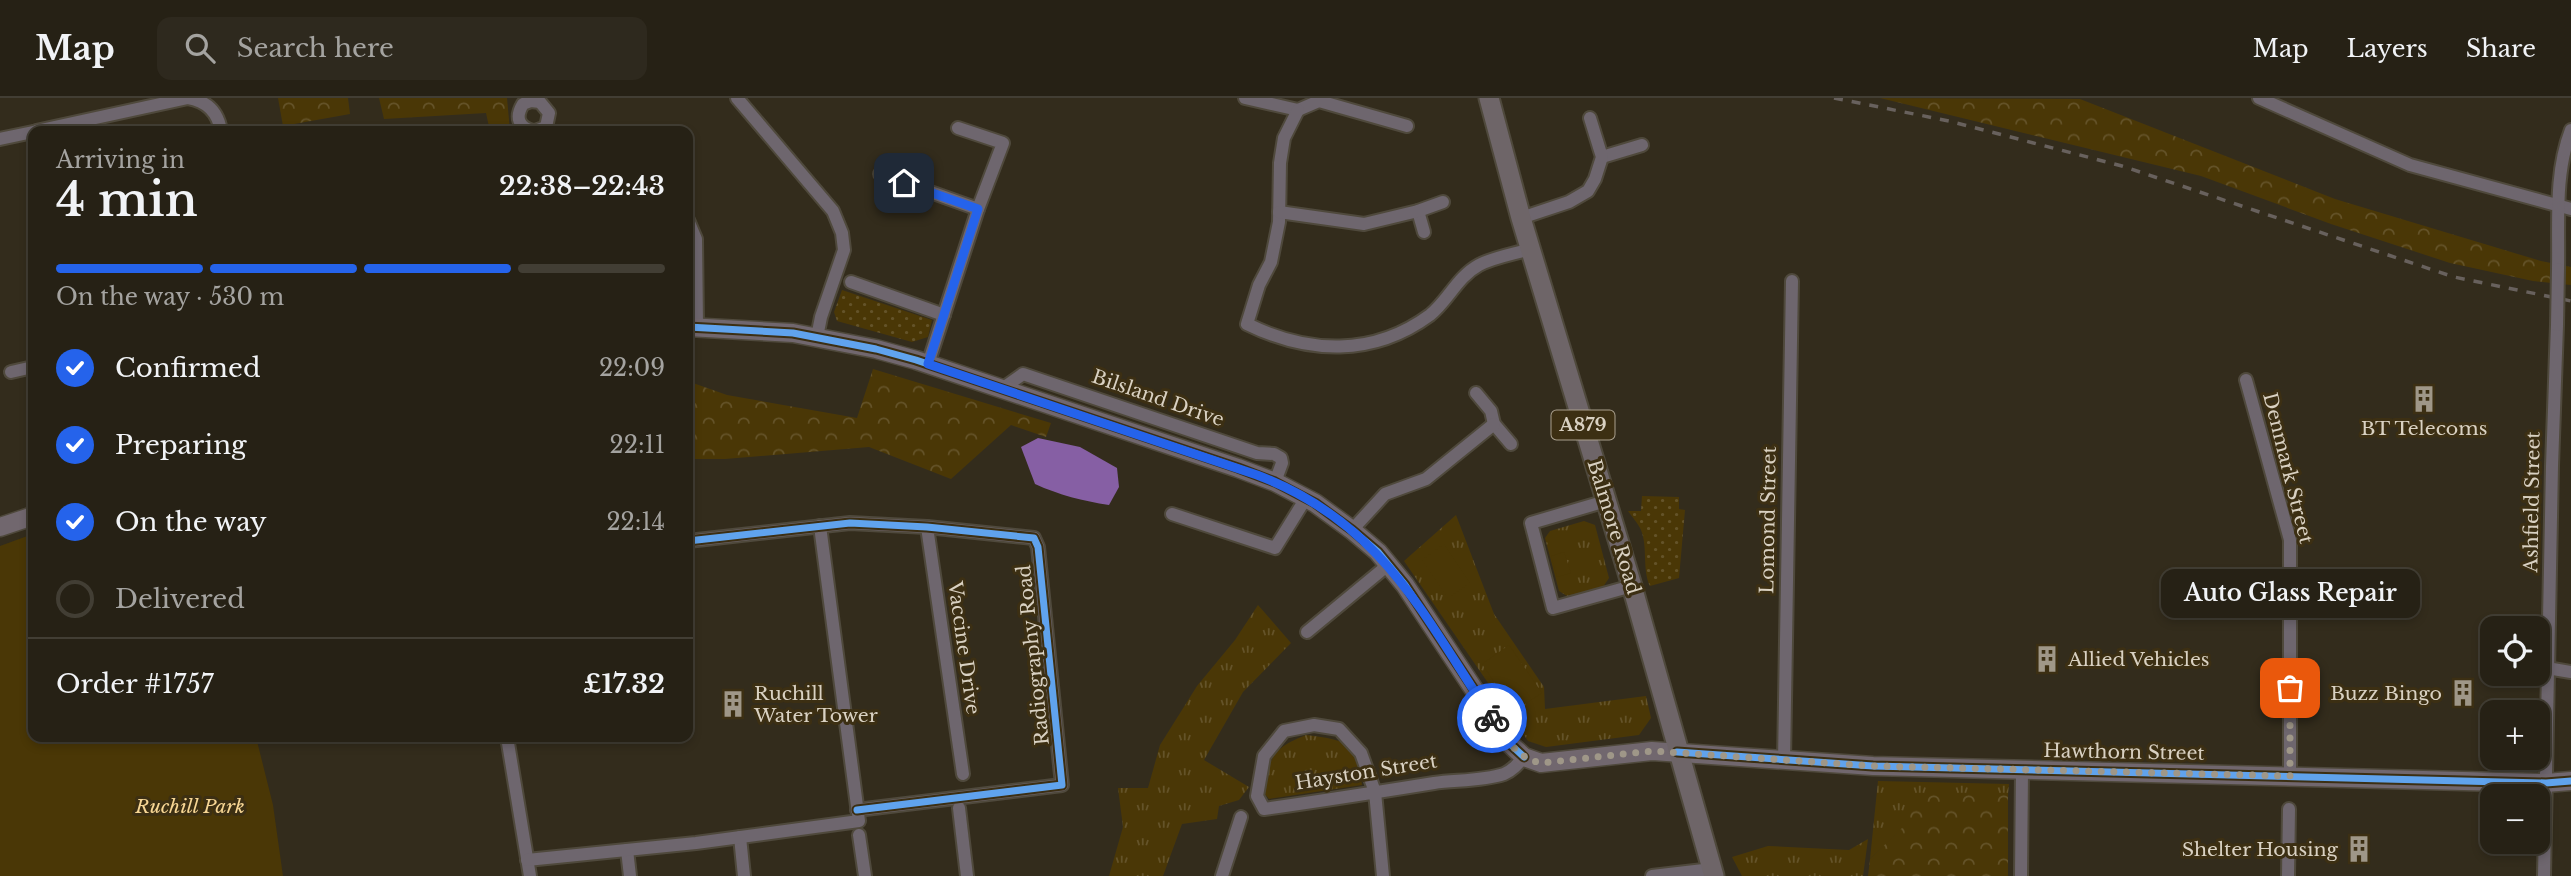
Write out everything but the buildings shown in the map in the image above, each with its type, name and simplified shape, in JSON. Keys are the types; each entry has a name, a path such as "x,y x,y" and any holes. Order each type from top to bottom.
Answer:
{"main road":[{"name":"Balmore Road","path":"1489,98 1521,218 1632,586 1713,872"},
{"path":"693,327 763,330 876,349 928,364 1275,482 1306,498 1352,530 1388,565 1405,585 1506,738 1524,757 1547,763 1652,751 1677,752"},
{"path":"0,527 28,518"},
{"name":"Hawthorn Street","path":"1677,752 1784,761 2022,770 2546,783 2571,781"}],"street":[{"path":"57,126 144,102 188,98 211,108 218,117 220,126"},
{"path":"737,98 833,211 842,233 844,250 821,317 817,337"},
{"path":"1245,98 1298,110 1318,101 1407,125"},
{"path":"2259,98 2410,165 2565,208"},
{"path":"1298,110 1284,138 1280,163 1279,212 1270,262 1259,285 1247,324 1288,342 1328,348 1391,339 1432,314 1461,278 1480,264 1530,249"},
{"path":"1521,218 1569,202 1588,191 1602,157 1590,118"},
{"path":"928,364 978,209 1003,143 958,128"},
{"name":"Ashfield Street","path":"2549,616 2558,269 2565,208 2563,153 2571,130"},
{"path":"0,139 28,133"},
{"path":"1602,157 1642,145"},
{"path":"880,174 978,209"},
{"path":"1279,212 1364,224 1443,202"},
{"path":"1418,211 1424,232"},
{"path":"693,232 696,239 693,327"},
{"name":"Lomond Street","path":"1784,761 1792,281"},
{"path":"851,282 944,315"},
{"path":"11,372 28,368"},
{"name":"Bilsland Drive","path":"1002,389 1023,374 1263,455 1276,454 1282,463 1275,482"},
{"name":"Denmark Street","path":"2246,380 2290,540 2290,776"},
{"path":"1476,393 1491,411 1494,424 1511,444"},
{"path":"1352,530 1385,494 1426,479 1494,424"},
{"path":"1172,514 1275,548 1306,498"},
{"path":"1606,501 1531,523 1553,608 1632,586"},
{"name":"Radiography Road","path":"527,860 859,821 857,810 1062,785 1038,547 1034,538 927,527 850,523 693,540"},
{"path":"820,526 857,810"},
{"name":"Vaccine Drive","path":"927,527 963,774"},
{"path":"1307,632 1388,565"},
{"path":"2550,668 2571,672"},
{"name":"Ashfield Street","path":"2544,876 2547,686"},
{"name":"Hayston Street","path":"1375,792 1361,753 1339,729 1314,725 1284,731 1264,756 1257,796 1264,809 1501,775 1515,768 1524,757"},
{"path":"508,742 530,876"},
{"path":"2021,876 2022,770"},
{"path":"1375,792 1383,876"},
{"path":"959,808 967,876"},
{"path":"2288,876 2289,809"},
{"path":"1222,876 1241,817"},
{"path":"859,835 865,876"},
{"path":"740,837 744,876"},
{"path":"627,850 630,876"},
{"path":"1652,876 1713,872"}],"green space":[{"path":"278,98 348,98 350,114 283,126"},
{"path":"379,98 507,98 510,126 489,126 486,113 384,119"},
{"path":"1880,98 2080,99 2335,199 2541,261 2571,267 2571,285 2533,281 2450,263 2331,224 2201,176"},
{"path":"842,290 932,320 928,337 912,342 837,321 834,312"},
{"path":"873,369 1051,423 1046,437 1011,425 951,479 869,447 725,459 693,459 693,383 727,395 857,418"},
{"path":"1642,496 1679,497 1679,509 1685,510 1679,578 1650,586 1646,573 1643,537 1640,527 1628,511 1641,511"},
{"path":"1456,515 1494,614 1544,687 1545,709 1646,696 1651,718 1639,735 1546,747 1528,741 1404,561"},
{"path":"1584,521 1595,525 1609,578 1603,587 1567,596 1559,591 1545,538 1550,531"},
{"name":"Ruchill Park","path":"28,536 28,742 257,742 273,805 283,876 0,876 0,546"},
{"path":"1444,544 1470,583 1448,598 1422,560"},
{"path":"1564,552 1571,573 1557,577 1551,556"},
{"path":"1258,605 1291,643 1243,692 1204,760 1249,787 1239,800 1219,806 1217,819 1182,824 1163,876 1109,876 1123,827 1118,788 1148,788 1160,745 1197,686 1235,640"},
{"path":"1509,645 1542,693 1514,711 1482,664"},
{"path":"1306,735 1331,739 1347,746 1356,760 1362,785 1269,799 1263,792 1274,755 1286,745"},
{"path":"1878,781 2009,784 2008,794 1922,794 1904,827 1870,859"},
{"path":"1921,794 2008,794 2008,876 1868,876 1870,859 1903,827"},
{"path":"1868,839 1863,876 1742,876 1732,857 1768,846 1849,850"}],"shaded area":[{"path":"1038,438 1080,447 1117,468 1119,487 1109,505 1071,497 1035,484 1021,447"}],"railway":[{"path":"1834,98 1949,121 2122,166 2454,277 2571,301"}],"cycle path":[{"path":"693,327 793,333 876,349 916,360 1275,482 1315,503 1378,552 1405,585 1510,744 1524,757"},
{"path":"693,540 850,523 927,527 1034,538 1038,547 1062,785 857,810"},
{"path":"1677,752 1873,766 2546,783 2571,781"}],"way so far":[{"path":"1492,718 1517,751 1524,757 1541,763 1652,751 1873,766 2290,776 2290,688"}],"place":[{"name":"BT Telecoms","path":"2424,399"},
{"name":"Allied Vehicles","path":"2047,659"},
{"name":"Auto Glass Repair","path":"2290,688"},
{"name":"Buzz Bingo","path":"2463,693"},
{"name":"Ruchill Water Tower","path":"733,704"},
{"name":"Shelter Housing","path":"2359,849"}],"route":[{"path":"904,183 978,209 928,364 1257,475 1315,503 1369,544 1396,574 1492,718"}]}
